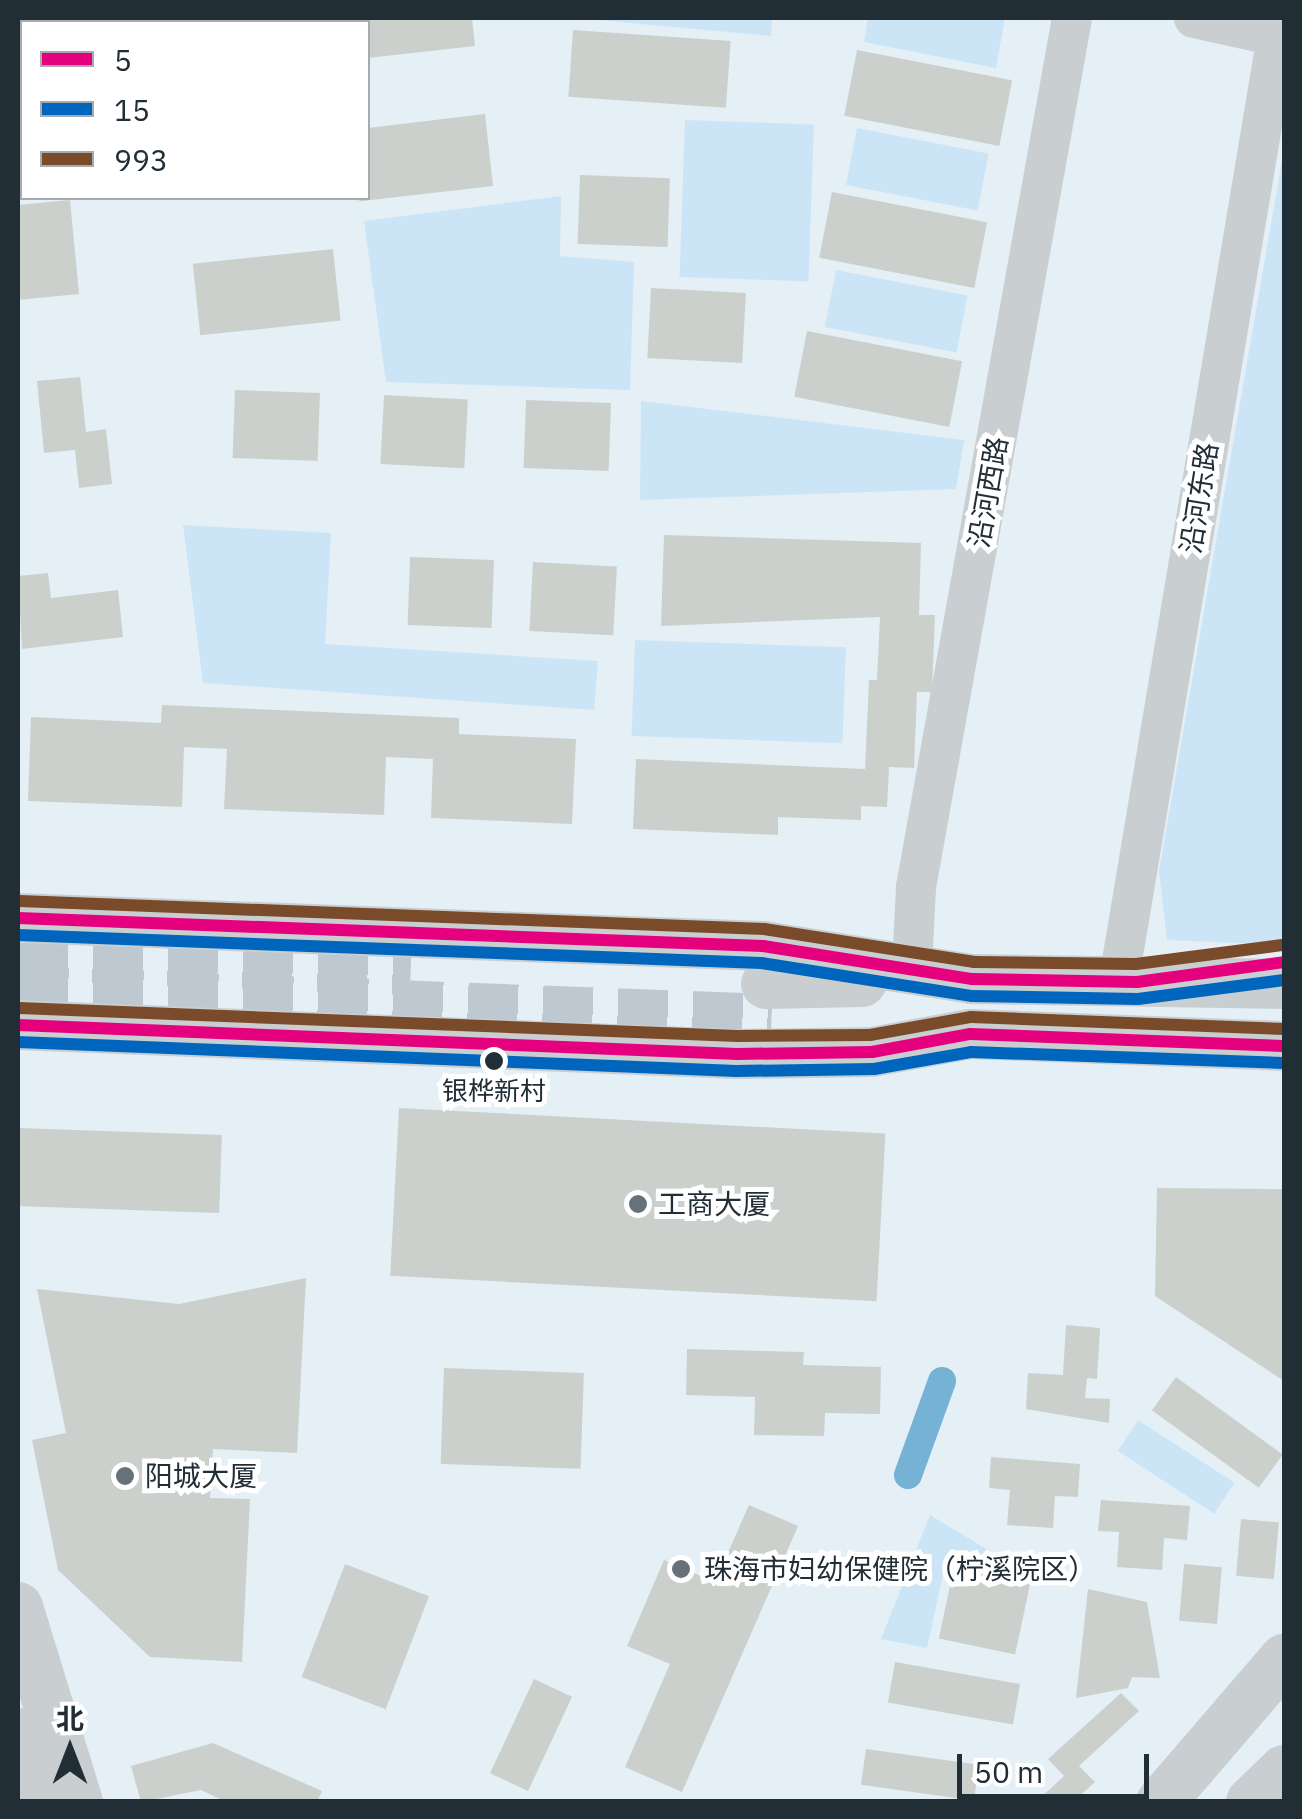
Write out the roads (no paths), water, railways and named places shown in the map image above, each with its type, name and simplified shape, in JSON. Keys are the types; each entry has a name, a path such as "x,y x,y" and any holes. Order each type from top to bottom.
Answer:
{"main road":[{"path":"18,903 125,921"},
{"path":"18,918 762,946 972,979"},
{"path":"1128,981 1284,962"},
{"path":"1284,984 972,979 768,1002 970,1034 1284,1046"},
{"path":"18,1024 832,1055 970,1034"},
{"path":"1120,1042 1284,1072"},
{"path":"18,1606 78,1802"},
{"path":"1161,1802 1284,1658"},
{"path":"1180,1802 1284,1703"},
{"path":"18,1733 39,1802"},
{"path":"1251,1802 1284,1770"}],"street":[{"name":"沿河西路","path":"912,968 916,887 1072,18"},
{"path":"1194,18 1278,27"},
{"name":"沿河东路","path":"1128,981 1278,27"}],"waterway":[{"path":"908,1475 942,1381"}],"tunnel":[{"path":"18,955 411,970"},
{"path":"18,991 771,1019"}],"place":[{"name":"银桦新村","path":"494,1061"},
{"name":"工商大厦","path":"638,1204"},
{"name":"阳城大厦","path":"125,1476"},
{"name":"珠海市妇幼保健院（柠溪院区）","path":"681,1569"}]}
